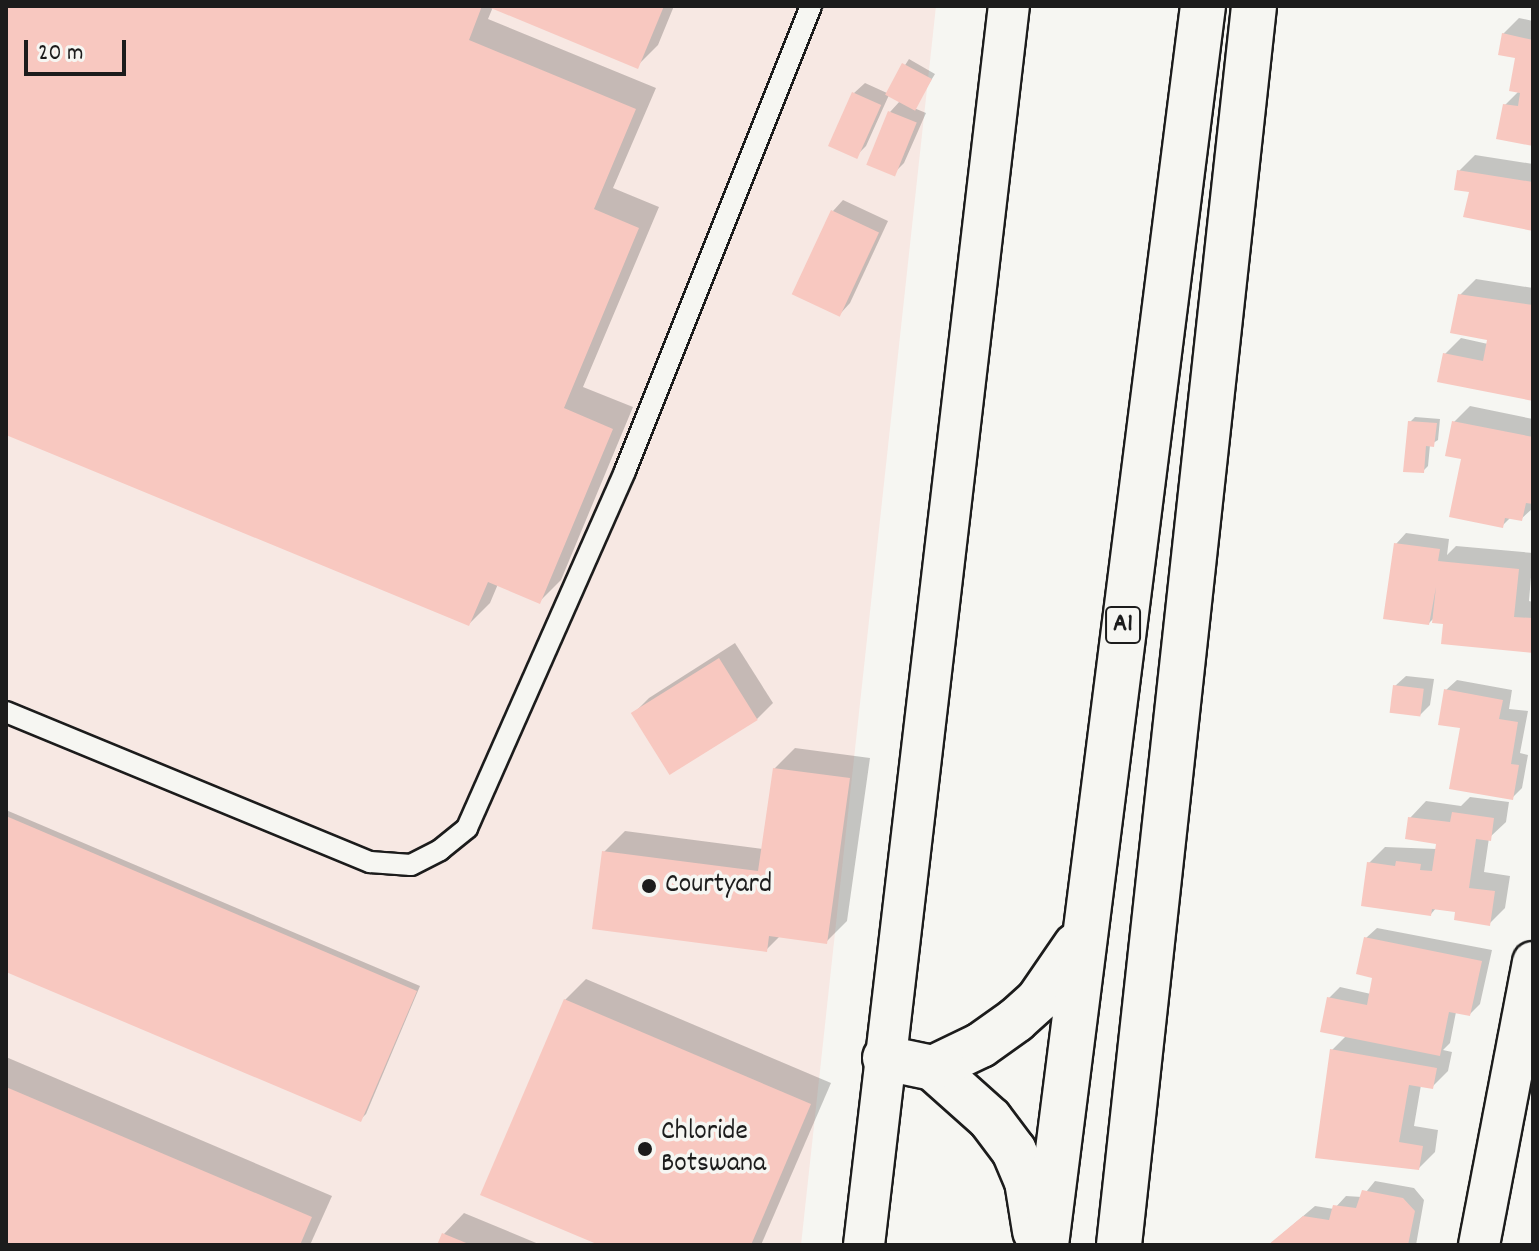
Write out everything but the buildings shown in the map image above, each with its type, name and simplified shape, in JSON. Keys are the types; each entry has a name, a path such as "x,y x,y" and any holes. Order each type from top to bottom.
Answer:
{"highway":[{"name":"A1","path":"1046,1245 1083,932 1203,6"},
{"path":"1119,1245 1254,6"},
{"path":"933,1068 981,1045 1039,999 1062,971 1083,932"},
{"path":"885,1058 933,1068 990,1119 1014,1151 1027,1181 1036,1245"}],"street":[{"path":"864,1245 1009,6"},
{"path":"1479,1245 1533,962"}],"lane":[{"path":"6,712 370,862 411,865 440,850 467,828 625,471 811,6"}],"shaded area":[{"path":"6,6 936,6 801,1245 6,1245"}],"place":[{"name":"Courtyard","path":"649,886"},
{"name":"Chloride Botswana","path":"645,1149"}]}
